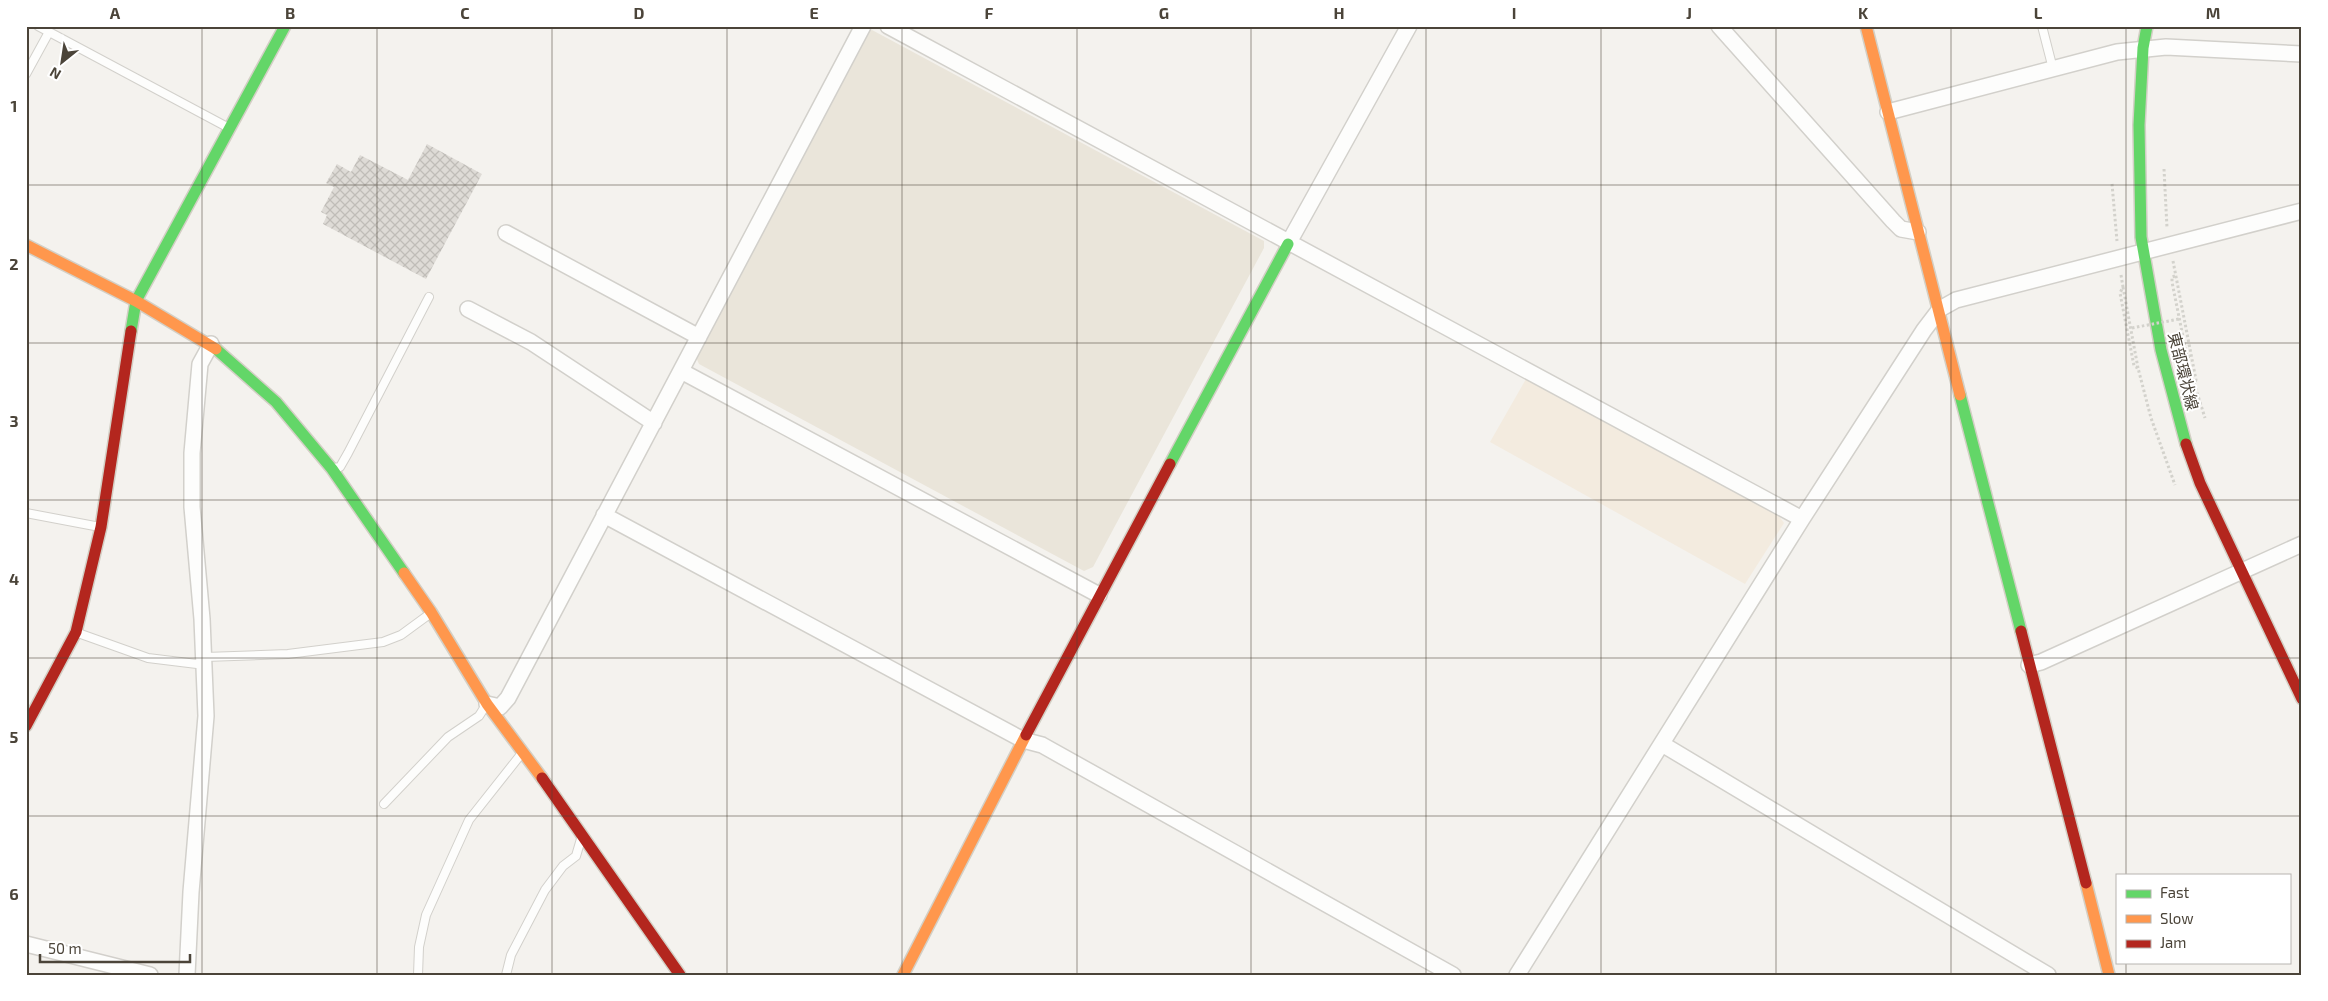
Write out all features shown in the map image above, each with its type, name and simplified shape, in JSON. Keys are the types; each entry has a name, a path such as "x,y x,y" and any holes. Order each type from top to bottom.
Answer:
{"street":[{"path":"26,726 76,632 101,527 136,301 285,26"},
{"path":"487,704 500,707 508,698 863,26"},
{"path":"888,26 1288,244 1802,519"},
{"path":"903,975 1099,595 1288,244 1409,26"},
{"path":"1719,26 1893,221 1901,229 1918,232"},
{"path":"1866,26 2109,975"},
{"name":"東部環状線","path":"2146,26 2143,48 2138,170 2141,237 2161,350 2186,445 2200,483 2302,699"},
{"path":"1888,112 2117,52 2143,48 2166,47 2302,54"},
{"path":"1517,975 1802,519 1924,330 1940,309 1956,300 2302,211"},
{"path":"506,234 699,338"},
{"path":"26,244 136,301 211,344 276,402 332,469 431,612 487,704 523,751 680,975"},
{"path":"468,309 531,342 654,422"},
{"path":"187,975 205,735 205,661 192,507 192,453 200,364 211,344"},
{"path":"681,371 1099,595"},
{"path":"604,516 1023,740 1042,745 1453,975"},
{"path":"2029,665 2042,662 2302,544"},
{"path":"1662,744 2048,975"},
{"path":"26,944 150,975"}],"lane":[{"path":"38,26 229,128"},
{"path":"2042,26 2053,70"},
{"path":"26,74 49,32"},
{"path":"332,469 340,467 348,453 430,297"},
{"path":"26,513 101,527"},
{"path":"76,632 148,658 205,661 288,654 383,642 401,635 431,612"},
{"path":"384,804 448,737 479,716 487,704"},
{"path":"418,975 419,948 426,915 469,820 514,765 523,751"},
{"path":"506,975 511,955 536,906 563,866 576,856 582,836"}],"path":[{"path":"2164,169 2168,230"},
{"path":"2112,184 2117,245"},
{"path":"2172,256 2196,380 2194,383 2205,418"},
{"path":"2120,269 2138,368 2151,418 2175,485"},
{"path":"2176,276 2172,277 2172,282 2187,357 2191,356"},
{"path":"2123,287 2120,293 2134,366 2138,368"},
{"path":"2132,328 2179,319"}],"shaded area":[{"path":"872,30 1264,241 1264,248 1093,567 1084,571 699,364 696,357 868,31"},
{"path":"1526,379 1779,516 1784,523 1745,584 1490,442"}],"building":[{"path":"427,144 482,174 426,279 323,224 327,215 321,212 334,187 326,183 337,164 351,172 360,155 408,180"}],"traffic: fast":[{"path":"131,331 136,301 285,26"},
{"path":"2147,26 2143,48 2139,125 2141,237 2161,350 2186,444"},
{"path":"1170,464 1288,244"},
{"path":"216,349 276,402 332,469 404,573"},
{"path":"1960,395 2021,631"}],"traffic: slow":[{"path":"1866,26 1960,395"},
{"path":"26,245 136,301 216,349"},
{"path":"404,573 431,612 487,704 542,778"},
{"path":"903,975 1026,735"},
{"path":"2086,883 2109,975"}],"traffic: jam":[{"path":"26,726 76,632 101,527 131,331"},
{"path":"2186,444 2200,483 2302,699"},
{"path":"1026,735 1170,464"},
{"path":"2021,631 2086,883"},
{"path":"542,778 680,975"}]}
